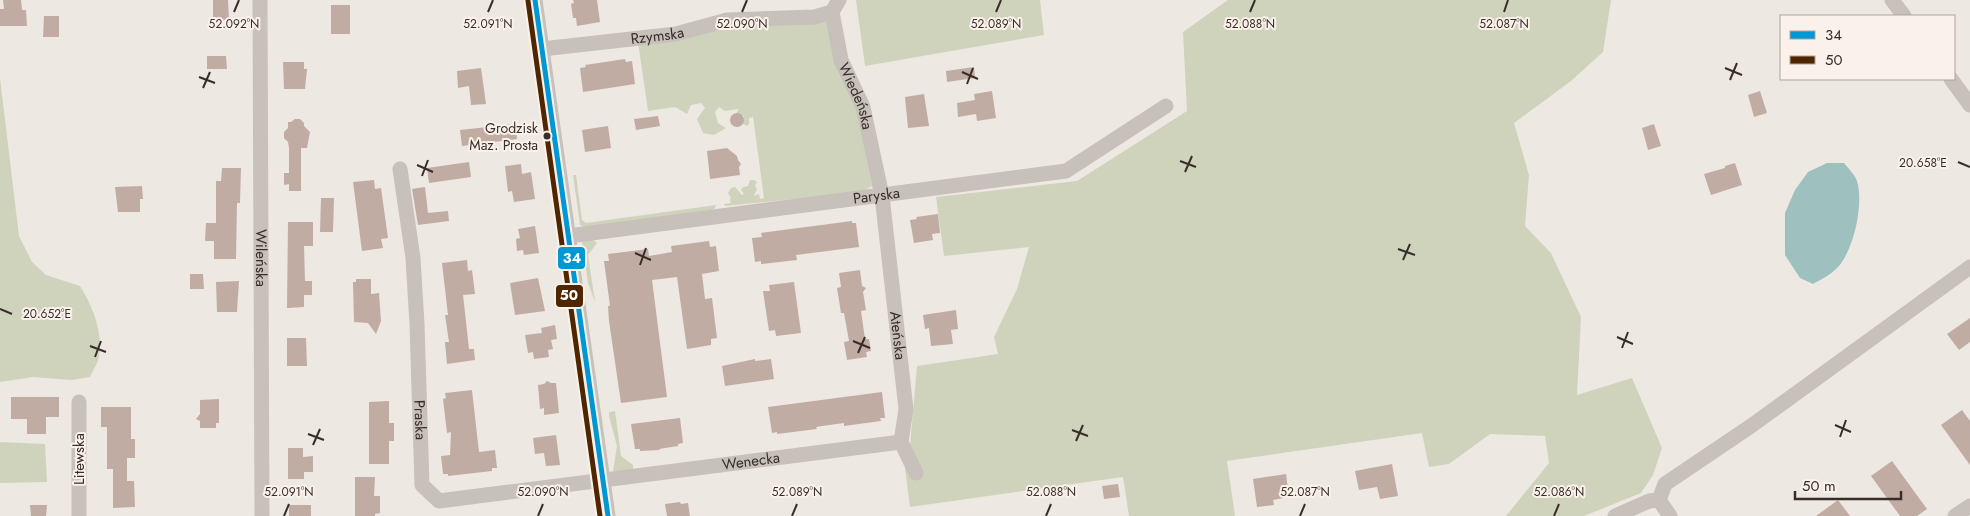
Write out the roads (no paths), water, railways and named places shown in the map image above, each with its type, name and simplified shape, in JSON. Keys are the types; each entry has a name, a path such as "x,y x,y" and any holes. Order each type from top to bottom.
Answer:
{"street":[{"name":"Wileńska","path":"260,0 262,516"},
{"path":"535,0 608,516"},
{"path":"1892,0 1903,15"},
{"name":"Rzymska","path":"542,49 676,34 727,20 806,18 835,6"},
{"name":"Wiedeńska","path":"835,6 841,60 863,107 882,196"},
{"path":"1952,80 1970,105"},
{"name":"Paryska","path":"568,236 1066,171 1166,106"},
{"name":"Praska","path":"400,168 413,258 422,486 439,501 602,481"},
{"name":"Ateńska","path":"882,196 906,409 901,442"},
{"path":"1659,500 1665,484 1751,426 1970,267"},
{"name":"Litewska","path":"79,402 79,516"},
{"path":"901,442 916,473"},
{"name":"Wenecka","path":"602,481 901,442"},
{"path":"1615,516 1649,501 1659,500"},
{"path":"1659,500 1670,516"},
{"path":"1956,516 1970,506"}],"water":[{"path":"1827,163 1844,163 1855,176 1859,191 1858,213 1853,237 1839,266 1813,284 1800,278 1785,255 1785,213 1795,190 1808,172"}],"place":[{"name":"Grodzisk Maz. Prosta","path":"547,136"}]}
